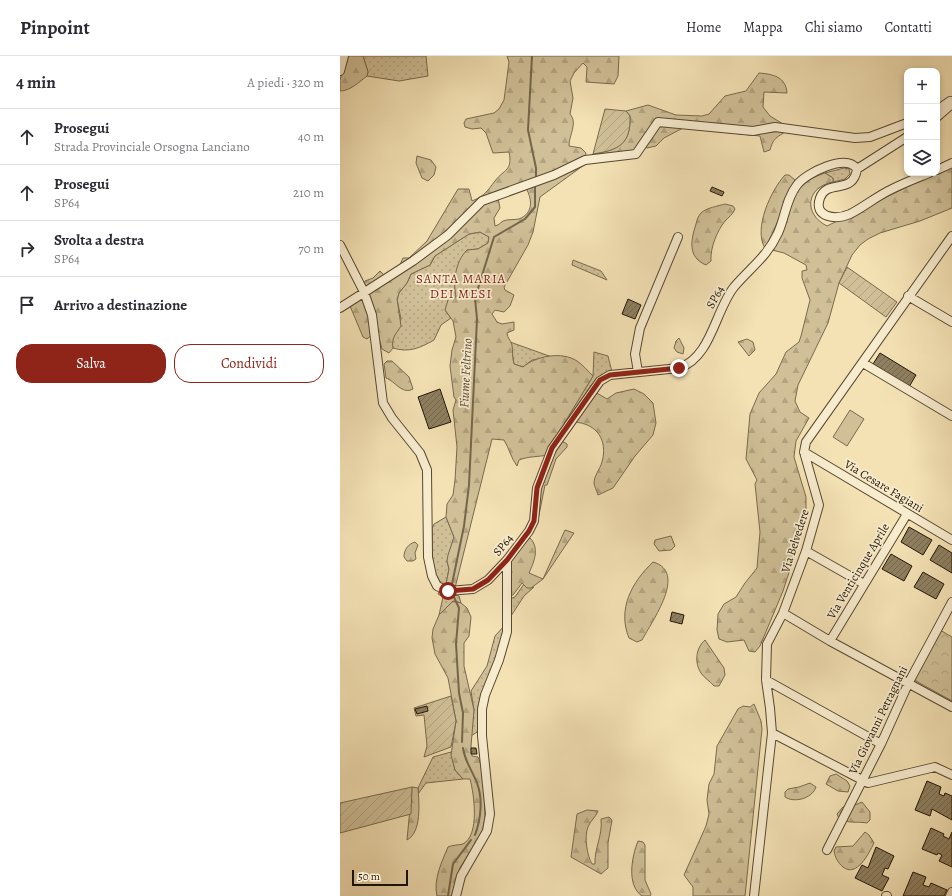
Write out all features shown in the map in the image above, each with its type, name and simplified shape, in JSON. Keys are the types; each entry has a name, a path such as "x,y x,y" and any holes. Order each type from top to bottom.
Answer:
{"street":[{"path":"340,71 344,56"},
{"path":"940,108 952,100"},
{"path":"940,114 952,104"},
{"path":"340,308 413,261 448,235 482,201 554,175 584,160 636,154 658,122 753,131 775,127 855,138 870,137 904,125"},
{"path":"904,139 857,169 856,178 850,184 824,191 820,197 819,205 821,212 826,216 840,217 850,214 892,189 922,176"},
{"name":"SP64","path":"340,244 364,292 372,316 384,403 392,418 420,452 427,470 428,557 432,576 437,586 448,591 473,589 488,580 507,560 529,531 534,521 537,488 552,448 600,380 610,375 679,368 688,365 695,358 705,343 734,288 769,250 778,233 797,185 811,174 837,163 850,162 857,169"},
{"path":"940,169 952,163"},
{"path":"804,452 806,442 812,430 863,363 908,296 952,236"},
{"path":"638,372 635,354 640,328 678,237"},
{"path":"908,296 952,322"},
{"path":"863,363 952,416"},
{"name":"Via Cesare Fagiani","path":"804,452 952,540"},
{"name":"Via Belvedere","path":"754,896 772,733 766,680 767,644 783,614 806,550 819,505 804,452"},
{"name":"Via Venticinque Aprile","path":"830,641 907,514"},
{"path":"806,550 864,584"},
{"path":"456,896 461,876 487,831 490,814 482,736 482,709 485,695 500,660 507,632 507,560"},
{"name":"Via Giovanni Petragnani","path":"827,850 882,744 909,682 952,602"},
{"path":"783,614 952,707"},
{"path":"766,680 882,744"},
{"path":"772,733 868,783 935,767 952,775"},
{"path":"950,896 952,892"}],"green space":[{"path":"347,56 363,56 368,72 367,76 354,86 347,90 340,91 340,80"},
{"path":"363,56 426,56 428,76 399,81 367,76 368,72"},
{"path":"507,56 619,56 618,76 614,84 586,82 587,67 583,63 574,73 570,81 573,98 570,114 573,125 569,146 581,148 586,153 584,165 540,197 533,232 528,245 504,287 505,290 514,295 510,306 504,312 495,310 492,314 497,322 502,324 514,322 514,330 507,333 512,345 514,364 523,367 535,360 549,356 564,356 577,361 593,376 554,440 548,455 519,460 517,466 504,440 492,439 455,588 446,584 449,569 447,561 448,555 454,537 446,517 447,504 453,495 457,447 453,410 456,400 454,397 450,366 452,350 456,337 453,321 445,310 448,300 456,297 455,279 457,266 463,255 467,250 478,249 488,243 489,237 480,232 469,234 435,256 430,265 411,274 397,299 401,326 394,336 393,348 389,353 382,349 364,285 365,281 373,278 380,271 385,276 399,267 403,258 409,258 427,241 458,189 469,189 472,201 486,192 509,166 509,152 493,153 486,133 481,128 472,129 465,127 464,123 466,119 494,113 499,109 504,100 509,62","holes":["526,188 530,197 530,205 527,213 519,219 505,220 495,226 494,218 500,208 498,198"]},
{"path":"759,73 778,77 784,83 787,93 764,92 763,107 770,116 788,127 787,131 774,140 770,150 764,152 760,136 683,128 664,138 656,146 647,148 644,146 630,154 599,158 593,154 616,148 625,139 630,126 630,116 626,111 648,105 676,115 702,116 709,114 725,96 746,91"},
{"path":"605,109 626,111 630,116 628,134 625,140 616,148 593,154"},
{"path":"417,156 431,160 436,167 434,175 428,181 422,178 416,163"},
{"path":"952,165 952,208 920,221 880,233 860,245 852,255 839,283 828,323 798,385 795,401 800,412 809,418 796,441 794,457 806,497 806,520 783,591 760,646 755,652 749,651 744,640 727,642 719,639 717,630 718,614 724,604 736,597 757,568 760,532 755,484 757,480 746,459 750,414 759,393 776,374 786,352 799,342 810,300 802,278 802,271 807,270 806,265 784,253 772,250 797,190 809,179 825,173 833,178 833,182 817,189 811,201 811,208 814,215 819,221 827,226 929,176 940,176 940,171"},
{"path":"844,168 849,169 850,174 845,179 833,182 833,178 825,173"},
{"path":"785,175 789,175 795,180 765,248 761,231 765,210 774,190"},
{"path":"725,204 733,206 735,209 719,230 713,245 711,261 706,265 700,262 693,253 692,248 697,220 703,211"},
{"path":"480,232 489,237 488,243 478,249 467,250 461,262 455,278 456,297 445,310 451,318 441,325 434,340 429,343 409,350 393,348 392,342 401,319 397,299 411,274 430,265 435,256 469,234"},
{"path":"573,260 601,271 607,280 572,265"},
{"path":"847,267 897,302 886,317 839,283"},
{"path":"363,297 373,334 367,339 363,337 350,306"},
{"path":"679,338 684,348 683,354 677,352 674,348 676,341"},
{"path":"747,339 753,342 755,350 749,356 738,342"},
{"path":"510,342 552,357 532,360 523,367 514,364"},
{"path":"594,352 608,356 612,372 601,375 592,384 554,440 593,376"},
{"path":"387,361 392,361 409,377 413,389 402,389 386,378 384,364"},
{"path":"634,389 644,394 653,403 656,423 653,435 635,456 613,488 598,495 594,483 602,462 602,440 599,434 589,426 583,423 575,422 595,392 607,399 616,393"},
{"path":"850,410 864,419 847,446 833,437"},
{"path":"560,440 567,444 567,447 556,459 547,485 545,485 538,520 538,487"},
{"path":"446,517 454,537 447,561 449,569 446,584 448,586 442,583 437,577 434,570 432,552 432,528 434,524"},
{"path":"565,530 574,533 543,579"},
{"path":"671,536 675,546 671,550 659,551 654,544 655,540"},
{"path":"530,538 535,546 535,555 529,573 543,579 531,588 527,588 522,583 513,595 511,595 509,560"},
{"path":"415,542 418,545 415,553 416,559 413,561 407,561 404,554 408,546"},
{"path":"653,562 663,567 667,576 668,586 653,621 642,640 637,642 629,638 625,617 626,606 633,587 645,570"},
{"path":"524,584 531,588 534,587 524,596 511,616 509,599 515,597"},
{"path":"439,592 459,596 461,603 453,601 439,615 443,597 438,594"},
{"path":"453,601 461,603 467,608 471,617 469,636 464,643 464,666 474,710 471,746 472,756 478,757 483,770 485,818 482,832 460,868 454,896 437,896 437,877 448,847 463,844 472,832 474,823 474,804 470,779 463,779 455,770 451,755 456,721 448,678 435,654 432,638 433,629 439,615"},
{"path":"505,625 477,732 471,736 474,710 471,691 487,666 495,636"},
{"path":"940,630 952,637 952,701 914,680"},
{"path":"705,640 724,668 725,675 719,686 714,686 701,673 697,664 698,651"},
{"path":"451,696 456,721 451,747 424,757 427,746 424,715 416,716 414,708"},
{"path":"754,704 761,721 762,729 745,896 693,896 693,887 684,875 706,826 709,814 707,800 709,784 714,774 717,746 738,709 743,706 750,707"},
{"path":"451,752 455,770 463,779 426,783 418,794 418,788 433,757"},
{"path":"836,774 847,781 850,786 848,792 838,791 826,784 830,776"},
{"path":"810,783 816,787 807,797 793,800 785,797 785,792 788,789"},
{"path":"412,787 418,788 418,817 415,831 407,840"},
{"path":"412,787 411,814 340,833 340,803"},
{"path":"862,802 870,812 870,820 867,823 845,821 842,820 837,814 843,807"},
{"path":"587,810 598,811 589,825 586,835 587,851 592,864 595,864 601,831 601,819 609,817 612,820 608,843 608,868 601,874 571,857 577,814"},
{"path":"865,832 874,843 862,863 858,867 848,870 838,862 834,851 836,847 853,846"},
{"path":"638,841 643,842 645,845 645,880 651,894 650,896 642,896 637,891 632,878 632,862"}],"building":[{"path":"712,187 724,192 722,196 710,191"},
{"path":"628,299 641,305 635,319 622,314"},
{"path":"880,353 916,375 909,387 873,364"},
{"path":"440,389 451,422 429,429 418,397"},
{"path":"909,527 932,540 923,555 901,542"},
{"path":"939,545 952,553 952,573 930,560"},
{"path":"891,554 912,566 904,581 882,569"},
{"path":"923,572 944,584 936,599 914,587"},
{"path":"672,612 684,615 682,624 670,621"},
{"path":"427,706 428,711 417,714 415,709"},
{"path":"471,748 476,748 477,754 471,754"},
{"path":"927,781 941,787 939,794 944,796 945,793 952,796 952,820 932,809 930,816 915,810"},
{"path":"931,828 944,834 943,836 949,839 952,832 952,867 939,861 942,855 938,853 937,855 922,849"},
{"path":"876,847 894,856 888,869 885,868 882,875 889,878 882,891 855,878 862,865 868,868"},
{"path":"913,872 926,877 923,885 929,887 931,883 947,890 944,896 903,896"}],"waterway":[{"name":"Fiume Feltrino","path":"532,56 528,130 536,168 536,178"},
{"name":"Fiume Feltrino","path":"452,584 464,526 469,485 477,319 475,298 494,237 525,219 535,207 535,185"},
{"name":"Fiume Feltrino","path":"453,595 459,608 456,644 459,693 463,713 462,742"},
{"name":"Fiume Feltrino","path":"463,748 467,762 477,783 481,802 479,822 475,835"},
{"name":"Fiume Feltrino","path":"448,896 453,864 471,840"}],"district":[{"name":"SANTA MARIA DEI MESI","path":"461,286"}],"route":[{"path":"448,591 473,589 488,580 507,560 529,531 534,521 537,488 542,471 552,448 600,380 610,375 679,368"}]}
